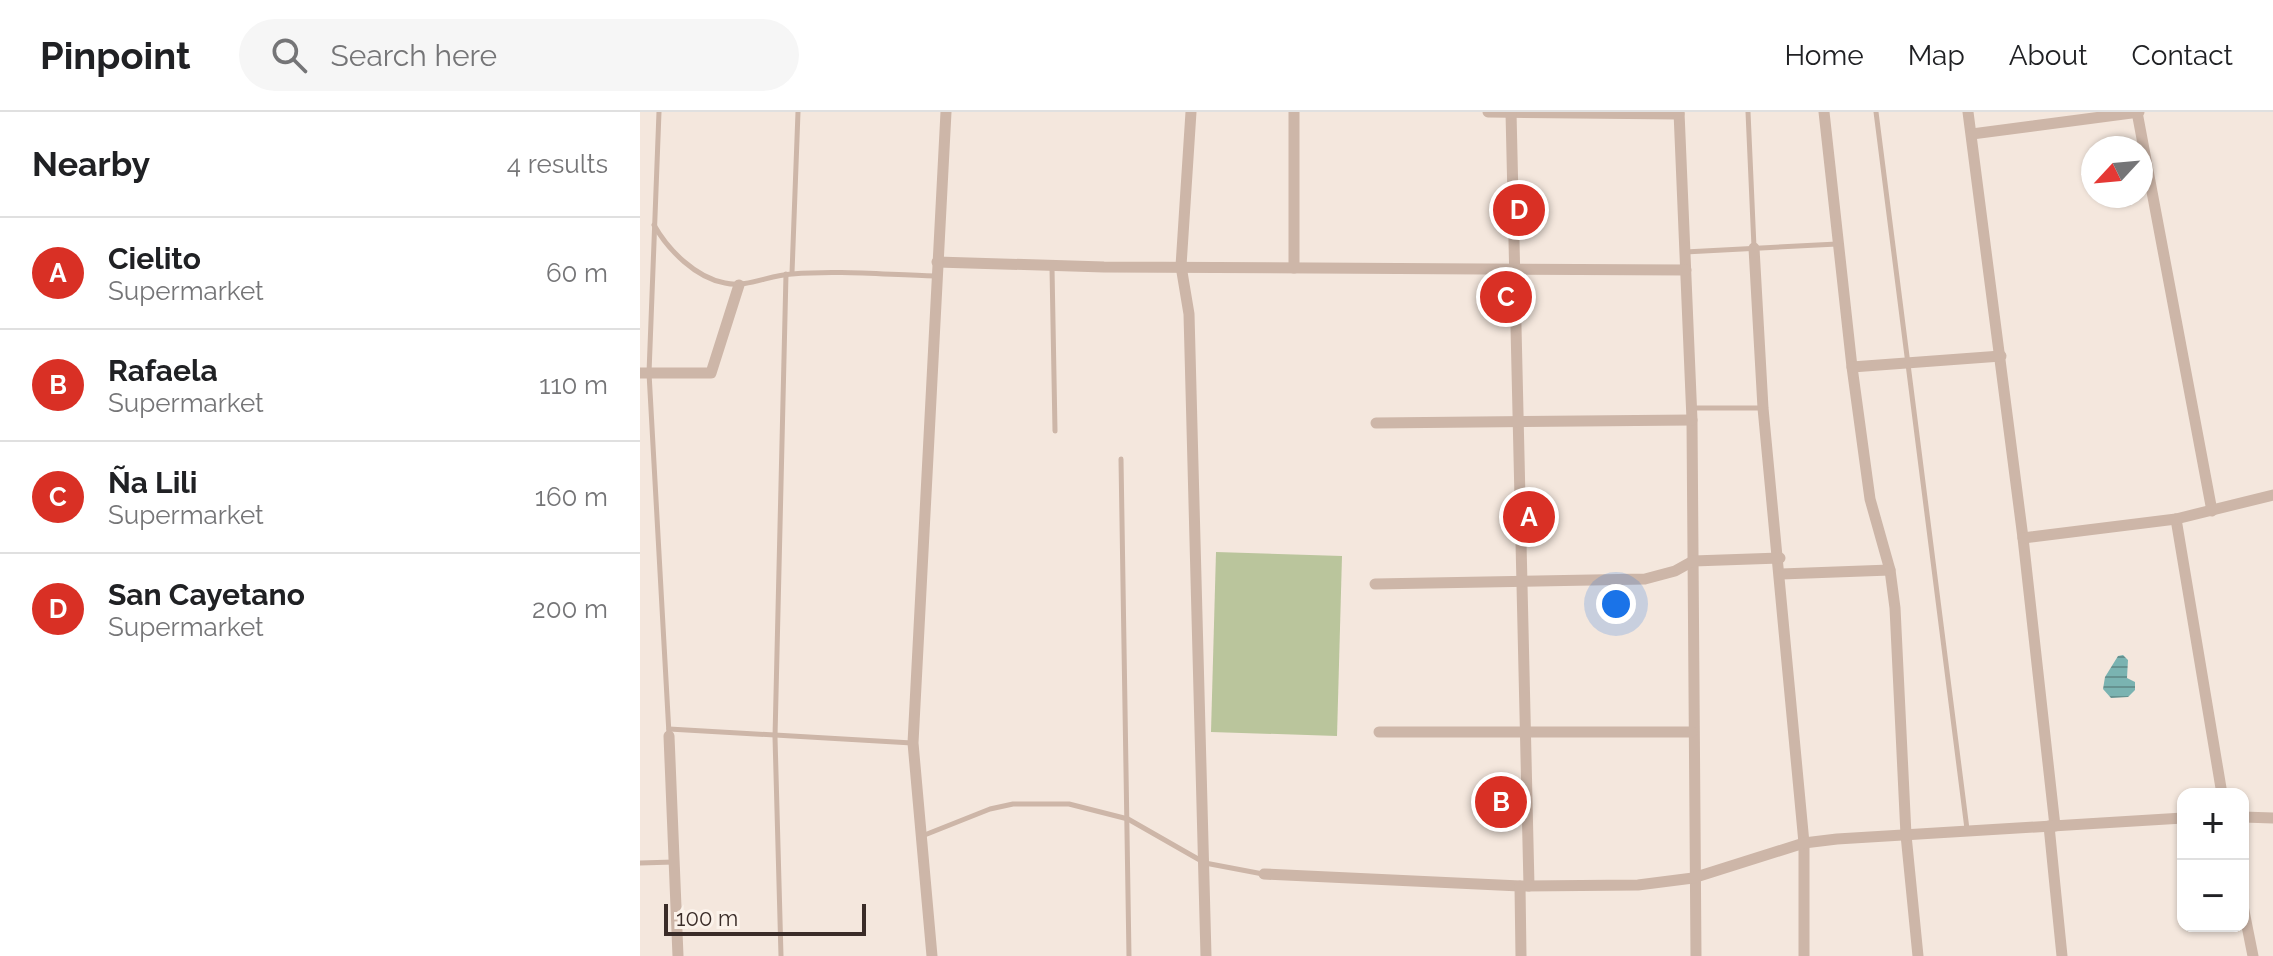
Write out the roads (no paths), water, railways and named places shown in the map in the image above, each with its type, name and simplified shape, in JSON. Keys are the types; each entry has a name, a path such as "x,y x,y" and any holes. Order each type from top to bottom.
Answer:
{"street":[{"path":"932,956 913,743 946,112"},
{"path":"1191,112 1181,266 1189,314 1206,956"},
{"path":"1294,112 1294,268"},
{"path":"1488,112 1679,113 1691,414 1696,956"},
{"path":"1511,112 1525,732 1521,956"},
{"path":"1824,112 1870,499 1890,570 1895,608 1906,835 1918,956"},
{"path":"1968,112 2023,538 2062,956"},
{"path":"1972,134 2138,112 2212,511"},
{"path":"1754,248 1763,408 1780,558 1804,843 1804,956"},
{"path":"937,262 1686,270"},
{"path":"644,373 711,373 739,285"},
{"path":"1852,367 2001,356"},
{"path":"1376,423 1518,423 1691,414"},
{"path":"2023,538 2176,519 2273,495"},
{"path":"2176,519 2221,788"},
{"path":"1375,584 1645,579 1675,571 1693,561 1780,558"},
{"path":"1781,574 1890,570"},
{"path":"669,732 678,956"},
{"path":"1379,732 1692,732"},
{"path":"2249,817 2273,818"},
{"path":"1264,874 1524,886 1638,885 1693,878 1804,843 2177,818"},
{"path":"2248,932 2253,956"}],"lane":[{"path":"659,112 644,373 669,732 913,743"},
{"path":"781,956 775,737 789,274 798,112"},
{"path":"1748,112 1754,248"},
{"path":"1876,112 1967,830"},
{"path":"654,225 669,248 711,280 739,285 789,274 936,276"},
{"path":"1685,252 1838,244"},
{"path":"1052,265 1055,431"},
{"path":"1691,414 1763,408"},
{"path":"1121,459 1129,956"},
{"path":"922,836 990,809 1013,804 1069,804 1128,819 1205,863 1264,874"},
{"path":"640,863 674,862"}],"water":[{"path":"2123,655 2128,660 2127,678 2135,682 2135,690 2128,697 2111,698 2103,689 2105,677 2118,656"}],"place":[{"name":"San Cayetano","path":"1519,210"},
{"name":"Ña Lili","path":"1506,297"},
{"name":"Cielito","path":"1529,517"},
{"name":"Rafaela","path":"1501,802"}]}
